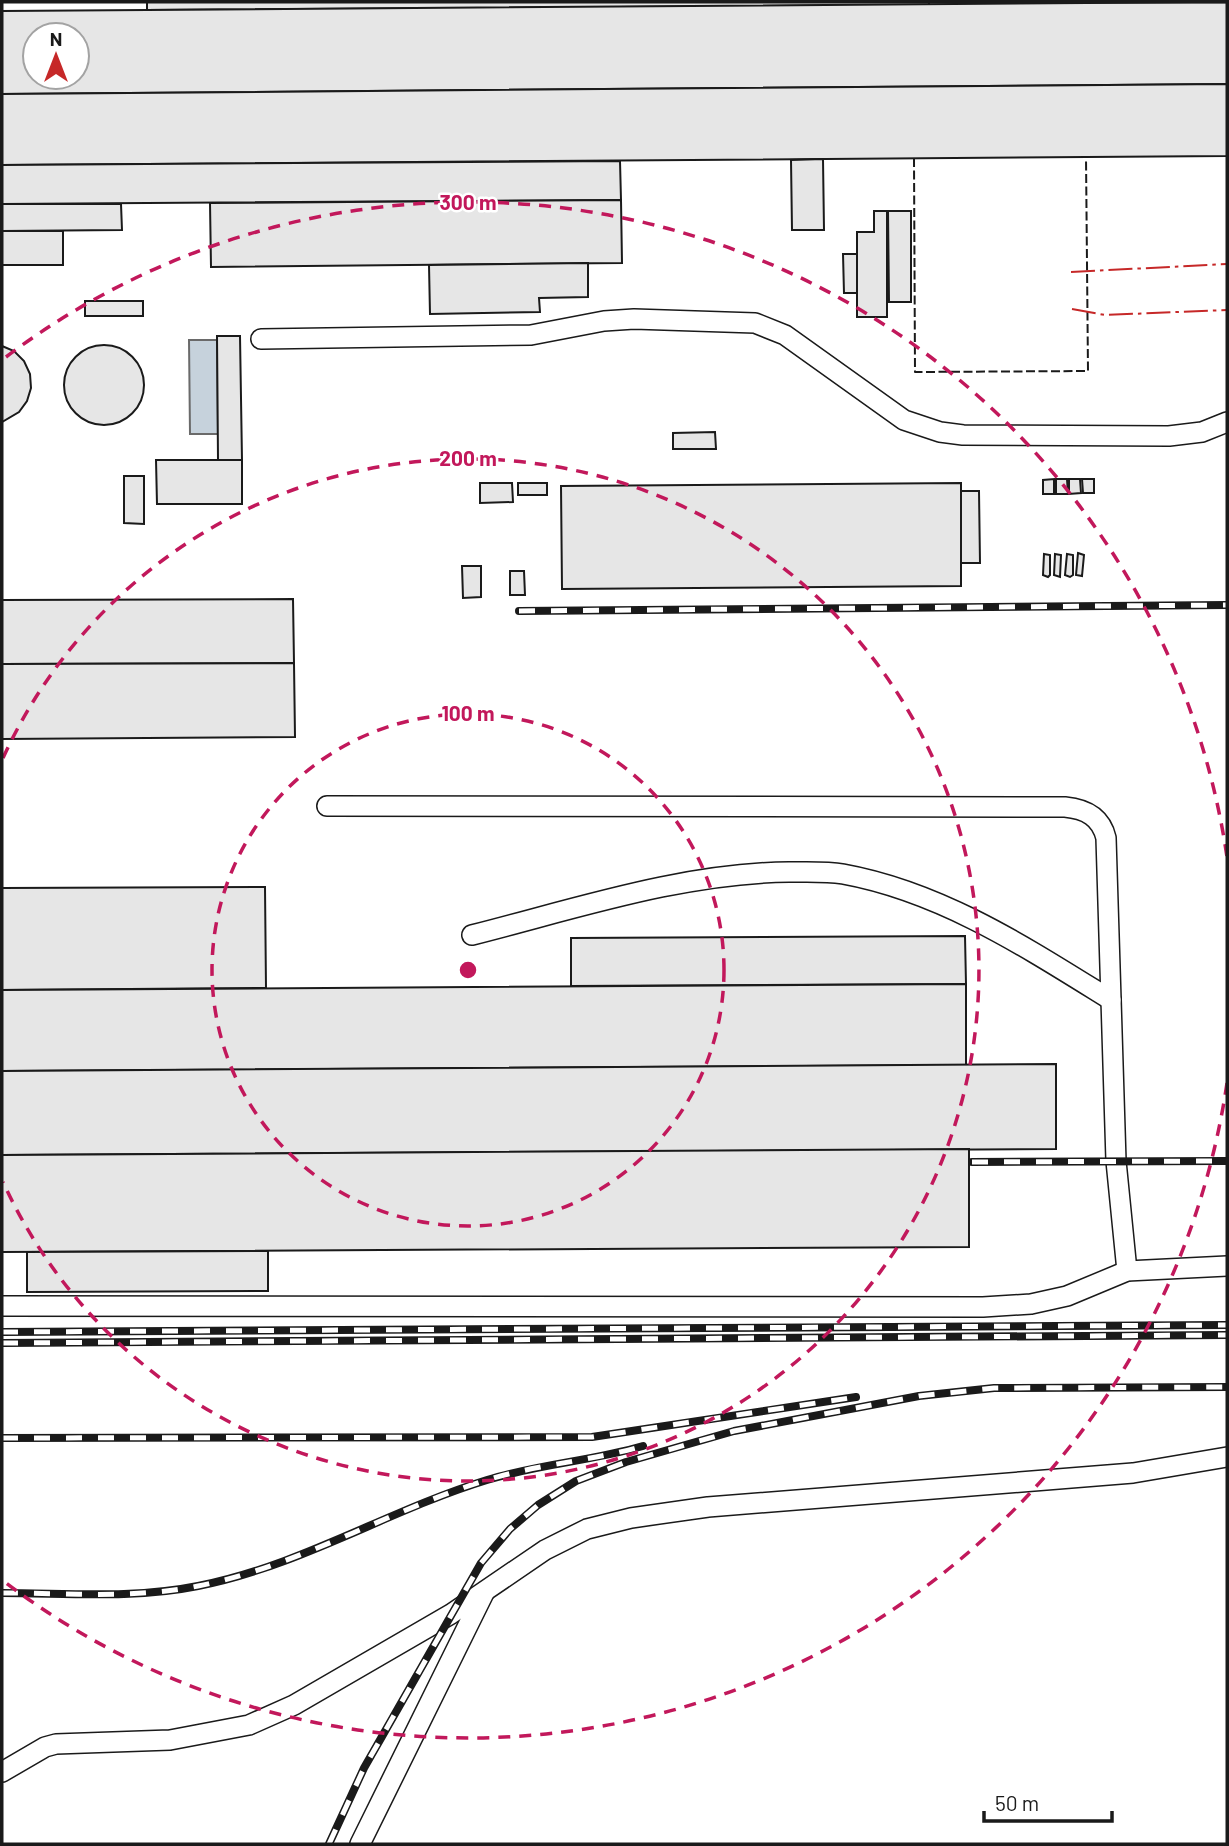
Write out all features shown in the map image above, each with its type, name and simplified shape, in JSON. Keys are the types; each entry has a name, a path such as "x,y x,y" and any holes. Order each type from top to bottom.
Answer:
{"street":[{"path":"261,339 531,335 604,321 634,319 754,323 785,335 904,420 940,432 963,435 1170,436 1202,432 1227,422"},
{"path":"327,806 1079,808 1098,820 1104,828 1106,838 1116,1161 1127,1271"},
{"path":"472,935 625,897 731,875 839,873 871,880 961,913 1012,939 1111,1000"},
{"path":"2,1306 983,1307 1031,1304 1067,1296 1127,1271 1227,1266"},
{"path":"2,1772 45,1747 56,1744 170,1740 249,1725 294,1705 451,1614 545,1550 587,1529 631,1518 708,1507 1133,1473 1227,1457"},
{"path":"359,1844 484,1592"}],"shaded area":[{"path":"189,340 217,340 218,434 190,434"}],"building":[{"path":"147,2 929,2 929,5 147,10"},
{"path":"1227,2 1227,84 2,94 2,11"},
{"path":"1227,84 1227,156 2,165 2,94"},
{"path":"823,159 824,230 792,230 791,160"},
{"path":"620,161 621,200 2,204 2,165"},
{"path":"621,200 622,263 211,267 210,203"},
{"path":"2,204 121,204 122,230 2,231"},
{"path":"874,211 887,211 887,317 857,317 857,232 874,232"},
{"path":"888,211 911,211 911,302 889,302"},
{"path":"2,231 63,231 63,265 2,265"},
{"path":"843,254 857,254 857,293 844,293"},
{"path":"588,263 588,297 539,298 540,312 430,314 429,265"},
{"path":"85,301 143,301 143,316 85,316"},
{"path":"217,336 240,336 242,460 218,460"},
{"path":"104,345 119,348 132,357 141,370 144,385 141,400 132,413 119,422 104,425 89,422 76,413 67,400 64,385 67,370 76,357 89,348"},
{"path":"2,346 14,351 24,361 30,374 31,388 27,401 19,412 2,422"},
{"path":"715,432 716,449 673,449 673,433"},
{"path":"156,460 242,460 242,504 157,504"},
{"path":"124,476 144,476 144,524 124,523"},
{"path":"1054,479 1054,494 1043,494 1043,480"},
{"path":"1056,479 1067,479 1068,494 1056,494"},
{"path":"1069,479 1080,479 1081,493 1069,494"},
{"path":"1082,479 1094,479 1094,493 1083,493"},
{"path":"480,483 512,483 513,502 480,503"},
{"path":"518,483 547,483 547,495 518,495"},
{"path":"961,483 961,586 562,589 561,486"},
{"path":"961,491 979,491 980,563 961,563"},
{"path":"1078,553 1084,555 1082,576 1076,575"},
{"path":"1044,554 1050,555 1048,577 1043,575"},
{"path":"1055,554 1061,555 1060,577 1054,575"},
{"path":"1067,554 1073,555 1073,575 1070,577 1065,575"},
{"path":"462,566 481,566 481,597 463,598"},
{"path":"510,571 524,571 525,595 510,595"},
{"path":"293,599 294,663 2,664 2,600"},
{"path":"294,663 295,737 2,739 2,664"},
{"path":"265,887 266,988 2,990 2,888"},
{"path":"965,936 966,984 571,986 571,938"},
{"path":"966,984 966,1065 2,1071 2,990"},
{"path":"1056,1064 1056,1149 2,1155 2,1071"},
{"path":"969,1149 969,1247 2,1252 2,1155"},
{"path":"268,1251 268,1291 27,1292 27,1252"}],"railway":[{"path":"519,611 1227,605"},
{"path":"972,1162 1227,1161"},
{"path":"2,1332 1227,1325"},
{"path":"2,1343 1227,1335"},
{"path":"329,1844 364,1768 481,1563 510,1529 538,1505 576,1481 626,1462 734,1431 919,1396 994,1388 1227,1387"},
{"path":"2,1438 592,1437 856,1397"},
{"path":"2,1593 125,1594 198,1586 236,1577 308,1552 415,1506 487,1480 643,1446"}],"fence":[{"path":"914,158 915,372 1088,371 1086,157"}],"power":[{"path":"1071,272 1227,264"},
{"path":"1072,309 1105,315 1227,310"}]}
